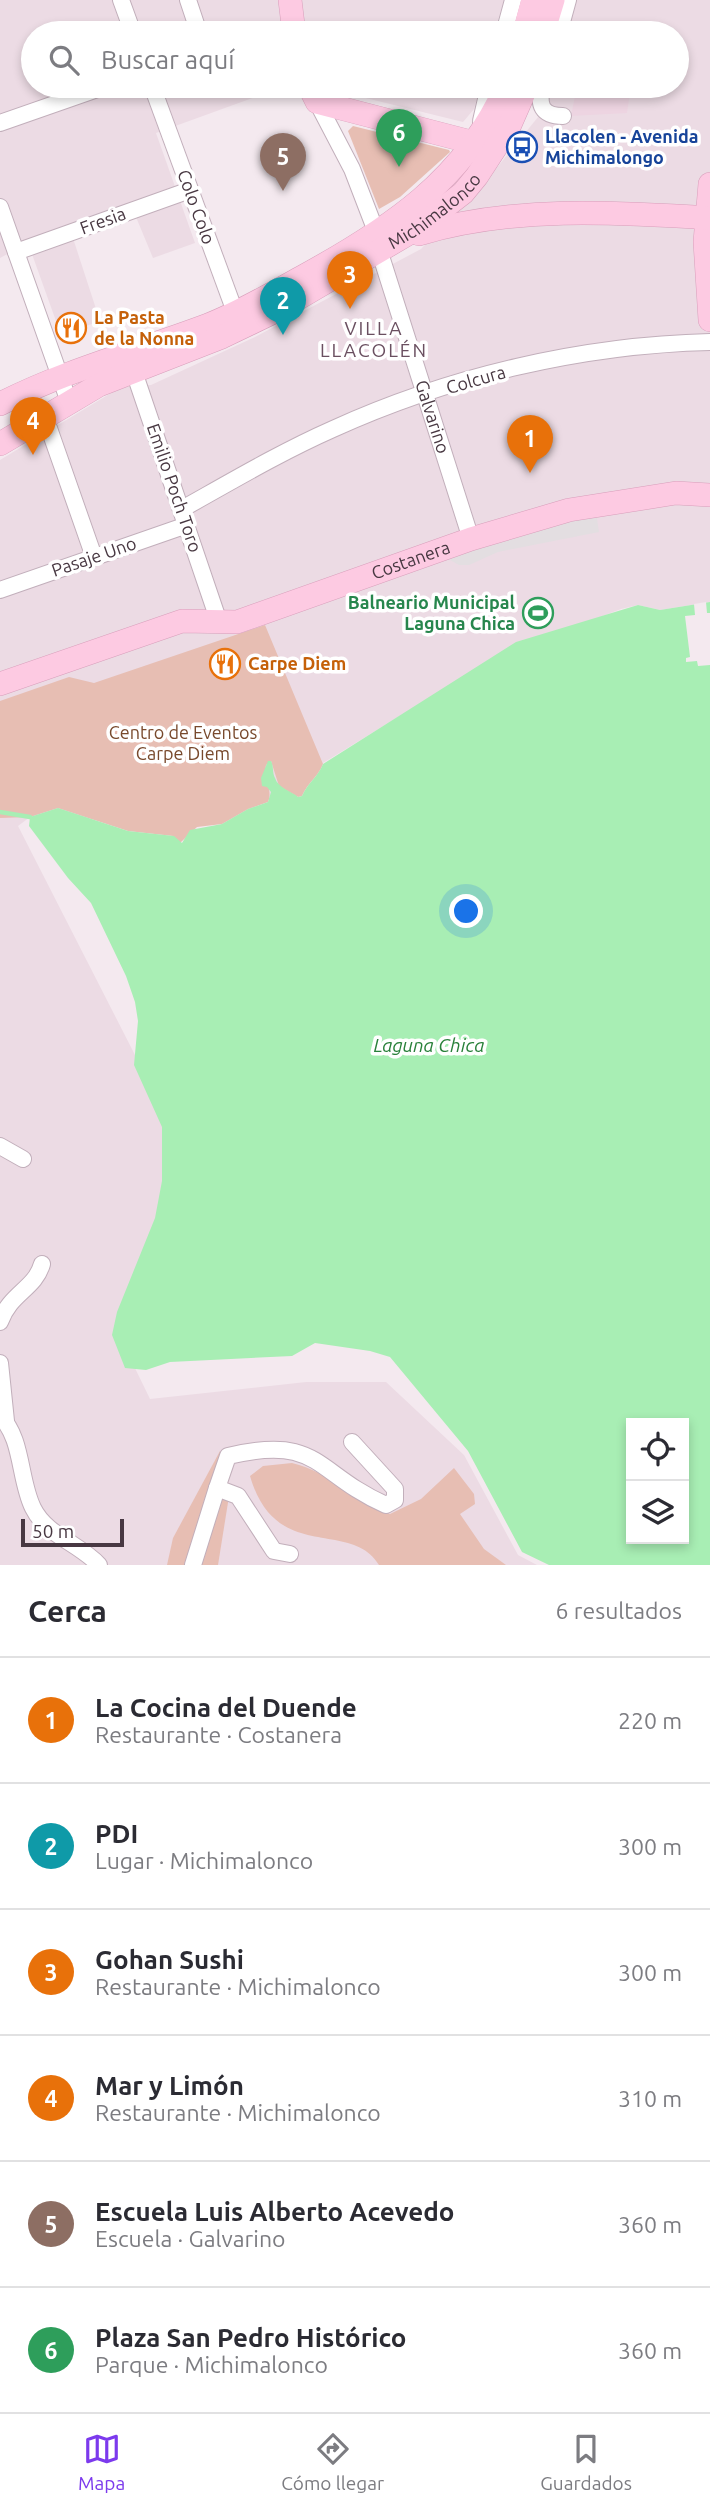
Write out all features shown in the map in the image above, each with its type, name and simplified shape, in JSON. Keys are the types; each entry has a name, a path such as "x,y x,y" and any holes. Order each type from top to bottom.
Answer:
{"street":[{"path":"121,0 129,21"},
{"path":"188,0 195,21"},
{"path":"290,0 293,21"},
{"path":"507,21 513,0"},
{"path":"527,21 533,0"},
{"path":"547,21 553,0"},
{"path":"562,21 568,0"},
{"path":"0,123 72,98"},
{"name":"Colo Colo","path":"156,98 238,321"},
{"name":"Galvarino","path":"315,98 352,169 379,244 471,539"},
{"path":"326,98 473,145"},
{"path":"486,98 463,193 470,208 488,219"},
{"name":"Michimalonco","path":"379,244 473,145 499,98"},
{"name":"Michimalonco","path":"0,404 61,377 131,362 238,321 379,244 402,239 463,193 500,143 521,98"},
{"path":"540,98 543,111 552,116 563,116"},
{"path":"710,184 710,320"},
{"name":"Fresia","path":"16,252 190,190"},
{"path":"0,207 69,402"},
{"path":"402,239 488,219 588,214 708,218"},
{"name":"Colcura","path":"185,517 316,436 425,394 506,371 568,358 659,345 710,342"},
{"name":"Michimalonco","path":"0,444 131,362"},
{"name":"Emilio Poch Toro","path":"131,362 219,622"},
{"path":"44,417 94,557"},
{"name":"Costanera","path":"0,684 183,621 237,622 471,539 569,510 676,494 710,495"},
{"name":"Pasaje Uno","path":"0,590 94,557 185,517"},
{"path":"0,1146 23,1159"},
{"path":"0,1322 6,1307 38,1277 41,1264"},
{"path":"0,1363 3,1418 33,1509 55,1534 99,1565"},
{"path":"193,1565 228,1456 271,1447 294,1449 317,1461 367,1497 386,1505 395,1500 396,1489 352,1442"},
{"path":"217,1488 238,1496 274,1551 290,1554"}],"shaded area":[{"path":"0,0 504,0 498,21 21,21 21,98 253,98 156,133 195,243 153,258 131,205 70,229 100,321 61,335 28,243 0,258"},
{"path":"573,0 710,0 710,602 660,610 638,605 621,609 496,657 323,763 319,774 222,824 30,817 18,826 159,1102 185,1188 132,1362 150,1399 306,1382 386,1382 464,1455 518,1555 537,1565 0,1565 0,460 121,387 151,385 255,337 421,249 495,170 547,106 549,98 689,98 689,21 568,21"},
{"path":"366,98 477,98 474,109 463,122"},
{"path":"575,98 629,98 627,113 571,116"},
{"path":"596,512 599,532 498,552 469,565 459,565 443,556"}],"green space":[{"path":"353,126 450,152 400,197 379,209 348,131"},
{"name":"Centro de Eventos Carpe Diem","path":"265,625 323,764 302,796 298,797 279,786 271,761 266,765 270,793 268,802 248,809 222,824 197,827 180,843 173,836 128,831 58,808 30,817 0,818 0,701 69,677 94,683"},
{"path":"220,1451 230,1490 218,1565 167,1565 173,1538"},
{"path":"292,1463 319,1473 365,1502 390,1514 421,1499 454,1468 474,1494 475,1504 460,1514 484,1549 506,1565 379,1565 366,1551 351,1544 295,1531 277,1521 262,1503 250,1476 263,1466"}],"water":[{"name":"Laguna Chica","path":"710,602 710,1565 549,1565 522,1552 468,1451 390,1357 370,1351 315,1343 292,1356 170,1362 146,1370 125,1368 112,1335 117,1312 155,1218 162,1181 162,1127 134,1065 138,1021 126,976 91,903 68,878 29,826 30,817 58,808 128,831 174,836 182,843 190,830 222,824 248,809 268,802 271,792 262,786 261,778 268,761 271,761 279,784 298,797 302,796 323,764 516,642 638,605 660,610"}],"pier":[{"path":"706,602 707,613 710,613 710,665 698,666 697,661 686,662 686,658 690,657 685,616 695,615 694,604"}],"waterway":[{"path":"0,812 30,817"}],"place":[{"name":"Llacolen - Avenida Michimalongo","path":"522,147"},
{"name":"Plaza San Pedro Histórico","path":"399,167"},
{"name":"Escuela Luis Alberto Acevedo","path":"283,191"},
{"name":"Gohan Sushi","path":"350,309"},
{"name":"La Pasta de la Nonna","path":"71,328"},
{"name":"PDI","path":"283,335"},
{"name":"Mar y Limón","path":"33,455"},
{"name":"La Cocina del Duende","path":"530,473"},
{"name":"Balneario Municipal Laguna Chica","path":"538,613"},
{"name":"Carpe Diem","path":"225,664"}],"district":[{"name":"VILLA LLACOLÉN","path":"374,339"}]}
